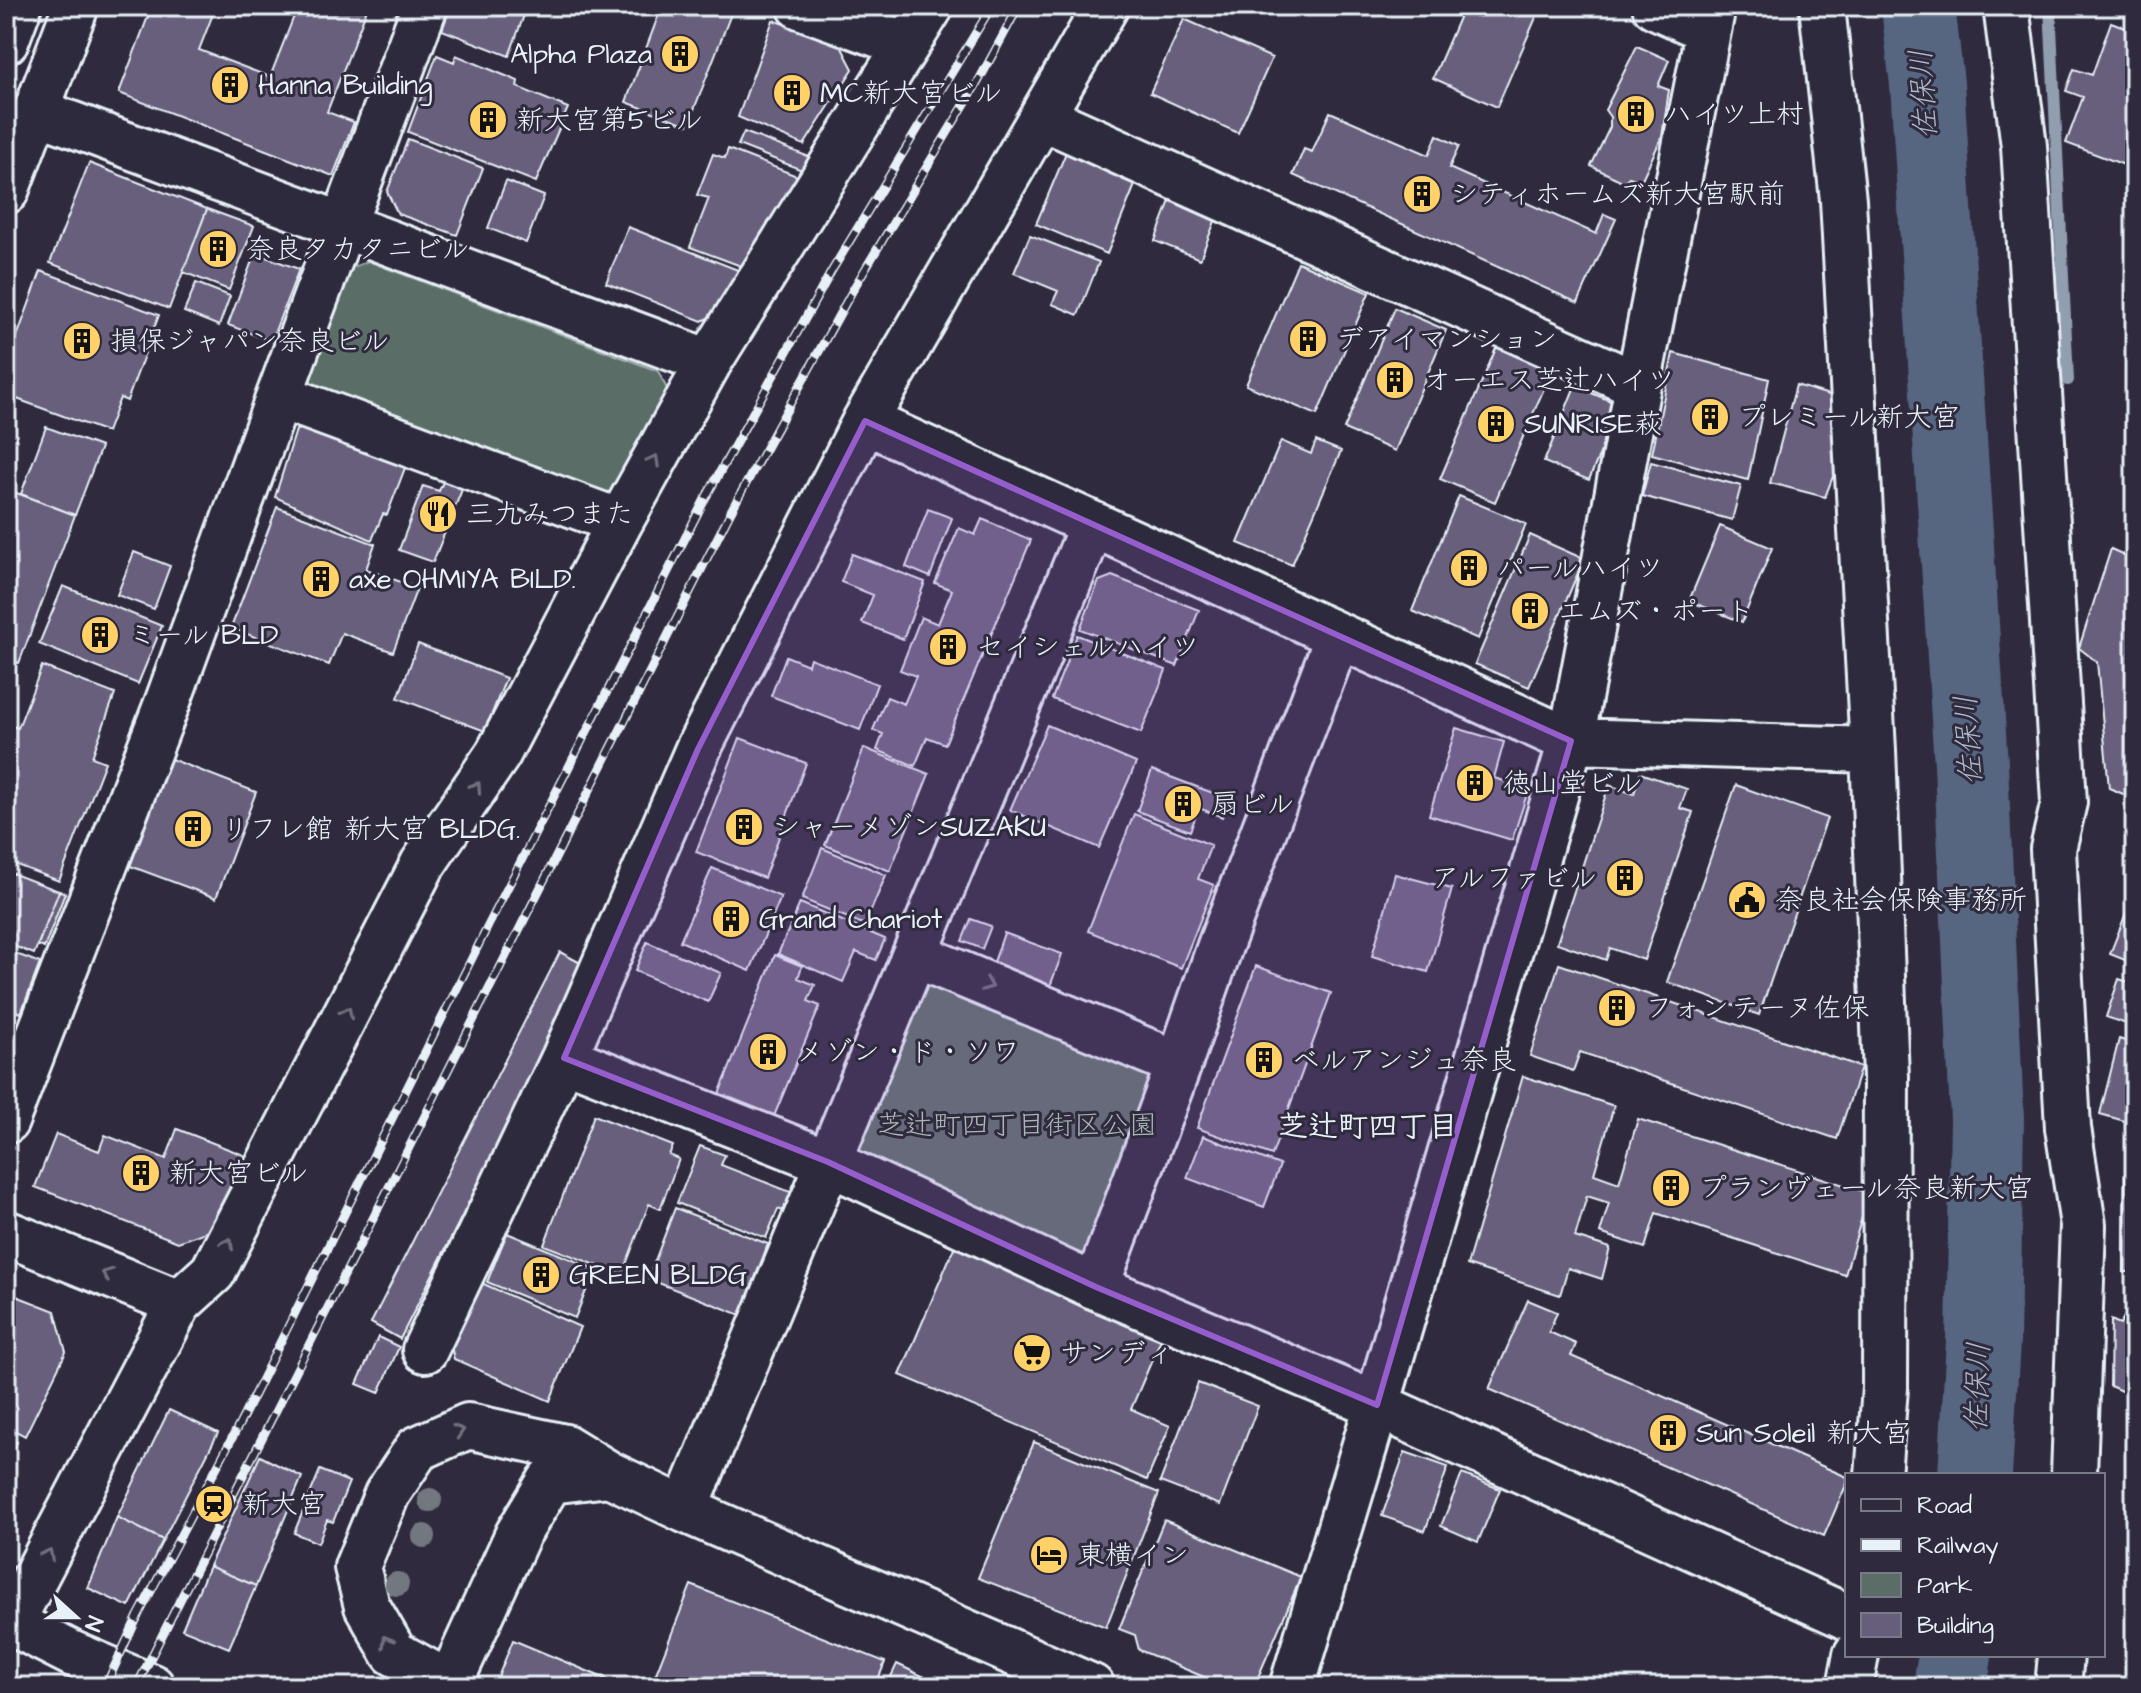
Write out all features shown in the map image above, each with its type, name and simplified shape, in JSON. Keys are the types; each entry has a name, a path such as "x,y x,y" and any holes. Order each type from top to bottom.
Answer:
{"main road":[{"path":"6,41 19,6"},
{"path":"6,191 76,6"},
{"path":"6,1121 168,701 425,6"},
{"path":"800,6 907,45"},
{"path":"152,1687 65,1670 9,1622 179,1303 213,1272 423,864 498,754 620,522 709,362 931,6"},
{"path":"425,1350 564,1058 698,749 865,421 1106,6"},
{"path":"1292,1687 1571,741 1710,18 1655,6"},
{"path":"1822,6 1843,200 1873,750 1886,1077 1885,1388 1878,1473"},
{"path":"2006,6 2024,146 2064,802 2053,849 2068,1128 2083,1225 2074,1473"},
{"path":"36,111 709,362"},
{"path":"1042,117 1638,385"},
{"path":"279,396 620,522"},
{"path":"865,421 1571,741 1873,750"},
{"path":"685,1510 1092,526"},
{"path":"1096,1287 1220,946 1338,636"},
{"path":"915,955 1179,1064"},
{"path":"564,1058 828,1162 1096,1287 1377,1405 1845,1616"},
{"path":"6,1233 179,1303"},
{"path":"609,1474 550,1481 518,1534 449,1685 394,1653 367,1606 357,1567 387,1494 417,1449 468,1426 565,1447 609,1474 685,1510 1092,1687"},
{"path":"1850,1687 1856,1657"},
{"path":"2058,1687 2061,1657"}],"highlighted area":[{"path":"865,421 1571,741 1377,1405 1096,1287 828,1162 564,1058 698,749"}],"green space":[{"path":"368,261 658,371 670,395 617,494 593,501 319,398 307,373 344,271"},
{"name":"芝辻町四丁目街区公園","path":"926,976 1162,1076 1089,1252 1080,1262 860,1170 850,1146"}],"building":[{"name":"Hanna Building","path":"152,6 216,6 199,50 270,77 298,6 368,6 327,112 354,122 333,176 119,93"},
{"path":"451,6 527,7 509,56 442,30"},
{"name":"Alpha Plaza","path":"662,6 734,6 688,125 626,102"},
{"path":"1464,6 1541,6 1497,107 1433,78"},
{"path":"2135,6 2135,15 2116,8"},
{"path":"1184,19 1272,58 1238,133 1150,93"},
{"name":"MC新大宮ビル","path":"773,20 840,44 853,69 804,145 738,117"},
{"path":"2111,22 2135,31 2135,169 2066,143 2083,97 2066,91 2074,69 2092,75"},
{"name":"ハイツ上村","path":"1637,46 1669,60 1658,86 1669,90 1662,137 1641,181 1629,177 1624,182 1591,166 1610,127 1610,117 1605,110"},
{"name":"新大宮第5ビル","path":"437,55 454,62 456,55 518,81 517,87 568,108 536,182 408,132"},
{"name":"シティホームズ新大宮駅前","path":"1330,112 1429,155 1437,135 1459,146 1449,168 1596,234 1604,214 1616,219 1578,303 1293,175 1304,149 1312,152"},
{"path":"744,132 812,158 807,172 738,145"},
{"path":"408,139 483,168 457,235 398,214 387,192"},
{"path":"728,149 802,178 741,266 690,247 709,198 697,195 713,154 725,158"},
{"path":"1067,150 1137,180 1107,254 1036,224"},
{"path":"89,163 207,209 169,309 50,263"},
{"path":"506,181 544,196 526,243 488,228"},
{"path":"1171,198 1217,216 1200,259 1155,241"},
{"name":"奈良タカタニビル","path":"207,209 254,226 229,290 183,272"},
{"path":"628,227 743,272 724,310 702,321 606,283"},
{"path":"1030,235 1099,262 1078,315 1052,304 1058,291 1014,273"},
{"path":"255,253 299,269 271,341 228,325"},
{"name":"デアイマンション","path":"1298,262 1369,293 1317,415 1246,385"},
{"name":"損保ジャパン奈良ビル","path":"41,271 159,315 127,401 120,398 107,432 6,395 6,367"},
{"path":"196,283 230,296 219,326 184,312"},
{"name":"オーエス芝辻ハイツ","path":"1395,308 1446,330 1395,451 1344,429"},
{"name":"SUNRISE萩","path":"1497,346 1552,370 1495,502 1440,479"},
{"name":"プレミール新大宮","path":"1673,353 1769,379 1748,480 1652,454"},
{"path":"1796,385 1836,397 1842,453 1825,497 1770,483"},
{"path":"1575,386 1620,405 1589,480 1544,462"},
{"path":"316,426 408,460 387,515 383,514 372,540 275,497 296,430"},
{"path":"46,427 101,447 75,515 21,494"},
{"path":"1281,441 1311,454 1316,441 1341,451 1292,565 1238,543"},
{"path":"1651,462 1741,486 1732,520 1642,496"},
{"path":"446,475 465,482 433,562 399,550 423,486 439,491"},
{"path":"6,489 75,515 19,663 6,660"},
{"name":"パールハイツ","path":"1459,496 1526,524 1478,639 1412,611"},
{"name":"axe OHMIYA BILD.","path":"277,507 375,544 366,569 417,588 393,652 342,633 329,665 231,628"},
{"path":"928,509 952,518 930,577 906,567"},
{"name":"セイシェルハイツ","path":"982,519 1031,540 945,744 927,737 915,766 877,750 883,734 873,730 887,697 904,704 916,676 900,670 921,617 938,624 952,590 935,583 959,528 975,535"},
{"path":"1720,526 1772,548 1742,622 1689,601"},
{"name":"エムズ・ポート","path":"1530,535 1584,559 1529,687 1475,664"},
{"path":"2111,549 2135,560 2135,799 2109,788 2097,662 2079,648"},
{"path":"134,552 170,566 154,609 117,595"},
{"path":"852,554 925,582 903,639 862,623 873,595 841,582"},
{"path":"1112,576 1199,610 1177,666 1080,629 1099,581"},
{"name":"ミール BLD","path":"63,586 162,626 138,684 39,644"},
{"path":"1077,635 1166,670 1141,733 1052,699"},
{"path":"418,644 506,678 485,731 398,698"},
{"path":"786,656 808,665 810,658 877,684 860,730 771,696"},
{"path":"42,666 115,694 92,757 105,762 59,881 6,861 6,724 18,728"},
{"path":"1047,725 1136,763 1099,848 1010,810"},
{"name":"徳山堂ビル","path":"1456,728 1504,742 1494,778 1529,788 1512,840 1429,815"},
{"name":"シャーメゾンSUZAKU","path":"740,738 806,763 764,878 696,852"},
{"path":"864,748 929,774 890,871 825,845"},
{"name":"リフレ館 新大宮 BLDG.","path":"171,759 256,792 216,898 130,866"},
{"name":"扇ビル","path":"1152,770 1229,799 1222,817 1199,808 1190,831 1137,811"},
{"name":"アルファビル","path":"1640,773 1687,789 1680,808 1693,812 1644,960 1610,948 1606,960 1557,943 1609,785 1634,794"},
{"name":"奈良社会保険事務所","path":"1736,785 1827,818 1759,1015 1667,982"},
{"path":"1134,814 1211,845 1198,879 1214,885 1181,968 1088,931"},
{"path":"822,848 886,875 865,925 802,899"},
{"name":"Grand Chariot","path":"712,868 781,897 750,971 680,941"},
{"path":"6,871 59,891 34,954 6,943"},
{"path":"1395,874 1452,889 1428,972 1372,956"},
{"path":"59,891 65,893 44,948 38,945"},
{"path":"800,903 885,939 876,960 856,952 843,982 778,954"},
{"path":"2130,903 2135,905 2135,964 2110,954"},
{"path":"971,919 991,926 982,949 962,941"},
{"path":"1004,933 1062,954 1049,989 992,968"},
{"path":"647,942 721,973 708,1002 635,971"},
{"path":"6,950 40,963 21,1013 6,1007"},
{"path":"560,952 588,967 400,1339 371,1323"},
{"name":"メゾン・ド・ソワ","path":"775,955 802,966 798,978 815,985 808,1001 820,1006 772,1121 717,1099"},
{"name":"フォンテーヌ佐保","path":"1559,964 1861,1067 1837,1139 1580,1052 1573,1071 1530,1056"},
{"name":"ベルアンジュ奈良","path":"1256,966 1331,993 1272,1155 1197,1128"},
{"path":"2119,979 2135,984 2135,1027 2106,1017"},
{"path":"2119,1039 2135,1044 2135,1124 2100,1114"},
{"name":"プランヴェール奈良新大宮","path":"1523,1076 1614,1106 1594,1174 1619,1183 1638,1119 1869,1193 1845,1275 1656,1213 1645,1248 1600,1233 1609,1203 1587,1196 1575,1237 1610,1248 1602,1279 1568,1268 1560,1295 1467,1265"},
{"path":"594,1115 673,1146 669,1155 679,1159 660,1209 649,1204 622,1275 544,1245"},
{"name":"新大宮ビル","path":"177,1129 249,1157 211,1230 178,1242 35,1187 56,1134 99,1151 105,1135 166,1159"},
{"path":"1203,1136 1280,1165 1264,1207 1187,1178"},
{"path":"700,1146 725,1155 721,1165 793,1193 786,1212 778,1209 766,1238 677,1203"},
{"path":"2125,1174 2135,1174 2135,1272 2124,1272"},
{"path":"675,1208 768,1244 741,1315 648,1279"},
{"name":"GREEN BLDG","path":"507,1233 595,1269 575,1318 487,1282"},
{"name":"サンディ","path":"956,1243 1164,1332 1131,1409 1170,1426 1147,1480 900,1375"},
{"path":"477,1281 580,1327 550,1401 454,1359 450,1342"},
{"path":"6,1292 55,1311 66,1352 25,1436 6,1426"},
{"name":"Sun Soleil 新大宮","path":"1528,1300 1557,1312 1549,1332 1576,1344 1571,1356 1845,1476 1845,1488 1824,1536 1489,1389"},
{"path":"2124,1317 2135,1321 2135,1397 2110,1386 2111,1320 2120,1324"},
{"path":"378,1337 399,1347 379,1393 357,1384"},
{"path":"1198,1383 1258,1406 1220,1505 1160,1482"},
{"path":"169,1410 218,1433 163,1540 117,1517"},
{"path":"6,1437 17,1442 6,1465"},
{"path":"1034,1442 1159,1493 1106,1627 978,1578"},
{"path":"2135,1443 2135,1472 2131,1473 2125,1445"},
{"path":"1405,1452 1448,1467 1425,1531 1382,1516"},
{"path":"260,1456 302,1477 256,1586 209,1566"},
{"path":"320,1470 349,1482 333,1522 327,1520 318,1543 294,1533"},
{"path":"1462,1474 1500,1489 1478,1542 1441,1526"},
{"path":"117,1517 163,1540 129,1607 88,1588"},
{"path":"1164,1520 1301,1577 1256,1682 1244,1678 1240,1687 1228,1687 1139,1650 1135,1635 1119,1629"},
{"path":"209,1566 256,1586 229,1648 182,1629"},
{"path":"691,1585 885,1662 875,1687 684,1687 655,1676"},
{"path":"513,1640 625,1687 494,1687"},
{"path":"897,1664 945,1687 886,1687"},
{"path":"1422,1678 1442,1687 1419,1687"}],"waterway":[{"name":"佐保川","path":"1918,6 1927,84 1971,764 1987,1119 1983,1341 1975,1473"},
{"path":"2050,6 2068,380"},
{"name":"佐保川","path":"1950,1687 1955,1657"}],"railway":[{"path":"105,1687 138,1616 240,1423 706,497 831,272 992,6"},
{"path":"136,1687 731,511 855,286 978,82 1019,6"}],"place":[{"name":"Alpha Plaza","path":"680,54"},
{"name":"Hanna Building","path":"230,85"},
{"name":"MC新大宮ビル","path":"792,93"},
{"name":"ハイツ上村","path":"1636,114"},
{"name":"新大宮第5ビル","path":"488,120"},
{"name":"シティホームズ新大宮駅前","path":"1422,194"},
{"name":"奈良タカタニビル","path":"218,249"},
{"name":"デアイマンション","path":"1308,339"},
{"name":"損保ジャパン奈良ビル","path":"82,341"},
{"name":"オーエス芝辻ハイツ","path":"1395,380"},
{"name":"プレミール新大宮","path":"1710,417"},
{"name":"SUNRISE萩","path":"1496,424"},
{"name":"三九みつまた","path":"438,514"},
{"name":"パールハイツ","path":"1469,568"},
{"name":"axe OHMIYA BILD.","path":"321,579"},
{"name":"エムズ・ポート","path":"1530,611"},
{"name":"ミール BLD","path":"100,635"},
{"name":"セイシェルハイツ","path":"948,647"},
{"name":"徳山堂ビル","path":"1475,783"},
{"name":"扇ビル","path":"1183,804"},
{"name":"シャーメゾンSUZAKU","path":"744,827"},
{"name":"リフレ館 新大宮 BLDG.","path":"193,829"},
{"name":"アルファビル","path":"1625,878"},
{"name":"奈良社会保険事務所","path":"1747,900"},
{"name":"Grand Chariot","path":"731,919"},
{"name":"フォンテーヌ佐保","path":"1617,1008"},
{"name":"メゾン・ド・ソワ","path":"768,1052"},
{"name":"ベルアンジュ奈良","path":"1264,1060"},
{"name":"新大宮ビル","path":"141,1173"},
{"name":"プランヴェール奈良新大宮","path":"1671,1188"},
{"name":"GREEN BLDG","path":"541,1275"},
{"name":"サンディ","path":"1032,1353"},
{"name":"Sun Soleil 新大宮","path":"1668,1433"},
{"name":"新大宮","path":"214,1504"},
{"name":"東横イン","path":"1049,1555"}],"district":[{"name":"芝辻町四丁目","path":"1368,1127"}]}
